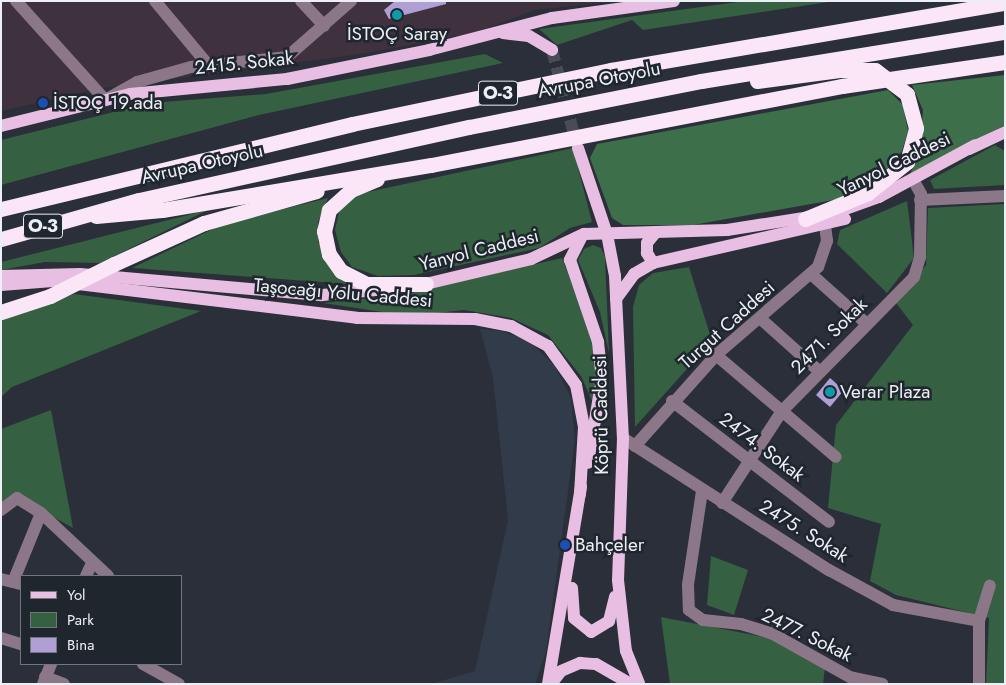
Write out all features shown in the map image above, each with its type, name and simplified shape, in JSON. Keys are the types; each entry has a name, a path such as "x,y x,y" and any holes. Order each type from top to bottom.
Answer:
{"highway":[{"name":"Avrupa Otoyolu","path":"1,209 352,124 611,70 1004,4"},
{"name":"Avrupa Otoyolu","path":"1,239 85,214 280,166 701,81 1005,32"},
{"path":"85,214 110,218 153,212 431,165 842,86 1005,62"},
{"path":"701,81 749,82 841,70 875,70 907,94 916,128 907,162 868,193 805,219"},
{"path":"1,312 50,296 114,264 204,223 431,165"},
{"path":"377,179 351,190 329,210 324,231 329,254 341,271 366,284 426,284"}],"main road":[{"name":"2415. Sokak","path":"1,126 105,100 287,79 429,50 491,32 552,18 674,1"},
{"path":"491,32 529,36 552,50"},
{"path":"616,298 634,274 653,263 858,216 916,184 975,145 1005,133"},
{"name":"Yanyol Caddesi","path":"1,276 80,274 322,296 426,284 532,260 584,234 727,230 805,219 879,197 975,145"},
{"name":"Köprü Caddesi","path":"578,148 607,234 616,298 622,438 618,580 626,651 639,684"},
{"path":"653,263 646,253 648,243 656,232"},
{"name":"Köprü Caddesi","path":"550,684 573,550 580,494 599,414 602,378 598,342 570,260 584,234"},
{"name":"Taşocağı Yolu Caddesi","path":"1,285 53,281 357,318 475,319 511,326 548,346 576,386 584,427 580,494"},
{"path":"573,550 572,609 584,630 596,631 609,621 618,580"},
{"path":"550,684 561,671 580,663 596,664 630,684"}],"street":[{"path":"16,1 105,100 152,77 210,66 288,57 351,1"},
{"path":"156,1 210,66"},
{"path":"301,1 324,26"},
{"name":"2471. Sokak","path":"722,503 782,411 867,324 918,268 920,200 916,184"},
{"path":"920,200 1005,196"},
{"name":"Turgut Caddesi","path":"635,446 672,401 716,355 762,320 811,274 825,250 825,224"},
{"path":"811,274 867,324"},
{"path":"762,320 819,371"},
{"path":"716,355 836,457"},
{"name":"2474. Sokak","path":"672,401 829,522"},
{"name":"2475. Sokak","path":"622,438 702,491 893,605 979,621"},
{"name":"2477. Sokak","path":"702,491 688,585 689,610 703,620 741,624 773,634 850,677 882,684"},
{"path":"6,507 17,498 41,513 107,575"},
{"path":"12,582 41,513"},
{"path":"86,575 92,563"},
{"path":"979,684 979,621 990,586"},
{"path":"1,638 20,644"},
{"path":"51,665 44,680 64,684"},
{"path":"145,665 179,684"}],"shaded area":[{"path":"1,1 618,1 534,10 475,33 361,54 103,88 1,111"},
{"path":"480,329 501,331 529,341 555,366 571,398 575,440 546,652 535,684 431,684 475,671 508,520 493,378"}],"green space":[{"path":"745,1 835,1 643,30 632,20 557,45 539,29"},
{"path":"485,54 503,63 259,115 1,185 1,140 150,103 266,94"},
{"path":"1005,75 1005,125 910,174 920,153 923,110 912,85"},
{"path":"888,90 903,105 908,131 902,151 878,180 839,199 693,225 623,225 612,218 590,158 597,144"},
{"path":"995,145 1005,151 1005,185 934,189 930,180"},
{"path":"573,148 592,222 570,228 539,248 414,275 378,276 352,267 341,252 335,230 340,207 358,194"},
{"path":"328,198 318,222 318,242 346,284 132,268 223,224"},
{"path":"907,201 914,258 887,293 837,244 840,230"},
{"path":"1005,204 1005,684 986,684 989,618 896,595 870,581 881,524 828,508 836,425 913,325 896,303 926,265 928,208"},
{"path":"208,210 100,263 45,262 1,270 1,262"},
{"path":"593,245 601,248 605,257 609,353 600,312 578,260 584,249"},
{"path":"562,258 591,335 596,366 593,403 581,376 548,335 511,318 464,310 409,316 323,303 406,294"},
{"path":"689,267 712,341 635,427 633,307 639,285 653,273"},
{"path":"74,294 201,311 12,387 1,397 1,318"},
{"path":"51,410 73,528 25,501 1,503 1,429"},
{"path":"711,556 748,570 734,615 707,605"},
{"path":"661,617 769,638 825,668 823,684 670,684"}],"building":[{"name":"İSTOÇ Saray","path":"395,1 446,1 446,4 389,19 384,10"},
{"name":"Verar Plaza","path":"830,378 844,390 830,407 816,395"}],"tunnel":[{"path":"552,50 577,146"}],"place":[{"name":"İSTOÇ Saray","path":"397,15"},
{"name":"İSTOÇ 19.ada","path":"43,103"},
{"name":"Verar Plaza","path":"830,392"},
{"name":"Bahçeler","path":"565,545"}]}
